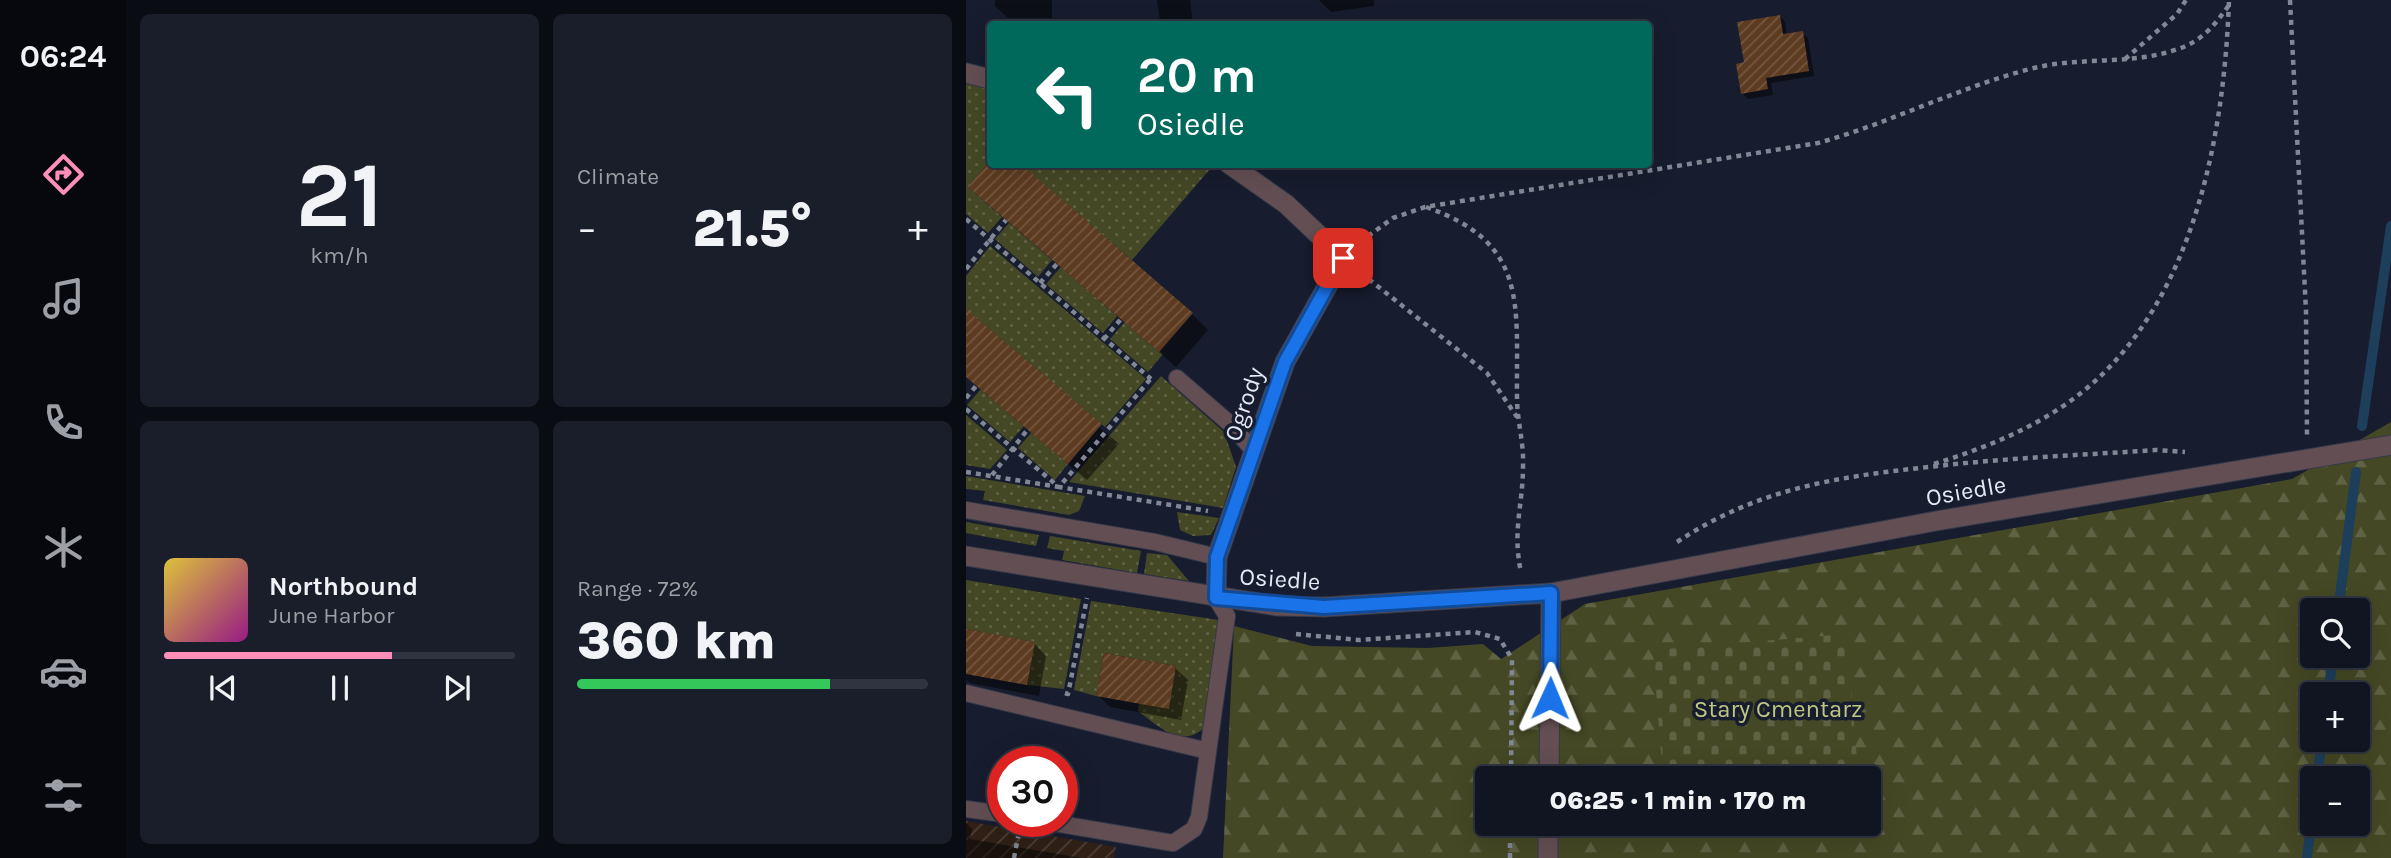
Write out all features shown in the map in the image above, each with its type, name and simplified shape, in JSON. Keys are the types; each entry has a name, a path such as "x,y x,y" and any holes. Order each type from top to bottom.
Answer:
{"street":[{"path":"966,73 987,78"},
{"path":"1235,168 1286,204 1343,258"},
{"name":"Ogrody","path":"1216,598 1217,557 1285,362 1343,258"},
{"name":"Osiedle","path":"966,556 1216,598 1324,607 1551,593 1936,521 2391,445"},
{"path":"1549,766 1551,593"},
{"path":"1548,836 1548,858"}],"lane":[{"path":"1177,378 1229,423 1254,451"},
{"path":"966,510 1155,542 1217,557"},
{"path":"1078,827 1173,843 1194,829 1199,817 1227,616 1216,598"},
{"path":"966,693 1208,751"},
{"path":"966,808 987,811"}],"path":[{"path":"2125,60 2177,14 2186,0"},
{"path":"2290,0 2306,311 2307,459"},
{"path":"1517,417 1487,373 1343,258 1368,234 1393,218 1425,207 1818,143 1869,129 2031,68 2125,60 2177,50 2202,37 2229,2"},
{"path":"1923,468 1982,449 2062,408 2094,382 2133,341 2158,306 2199,204 2215,146 2223,88 2229,2"},
{"path":"1425,207 1459,219 1482,234 1499,254 1509,275 1515,306 1517,417 1523,441 1524,468 1515,537 1529,594"},
{"path":"966,219 1151,379"},
{"path":"966,269 1006,220"},
{"path":"1040,283 1057,264"},
{"path":"1104,339 1121,319"},
{"path":"1059,487 1162,366 1177,378"},
{"path":"966,398 976,386"},
{"path":"966,409 1059,487"},
{"path":"991,476 1028,429"},
{"path":"1674,544 1705,523 1746,504 1803,485 1993,460 2144,451 2198,453"},
{"path":"966,472 1233,515"},
{"path":"1055,692 1068,694 1087,594"},
{"path":"1294,634 1359,640 1475,632 1500,639 1512,659 1511,766"},
{"path":"1510,836 1510,858"},
{"path":"1014,858 1018,837"}],"shaded area":[{"path":"966,821 987,825 987,837 1058,837 1116,847 1114,858 966,858"}],"green space":[{"path":"966,83 987,88 987,165 968,187 1002,217 988,233 966,214"},
{"path":"1025,168 1210,169 1132,260"},
{"path":"1009,223 1052,260 1038,277 995,239"},
{"path":"990,246 1146,379 1105,427 973,315 966,323 966,276"},
{"path":"1061,267 1117,316 1103,333 1046,284"},
{"path":"1125,322 1163,354 1148,372 1110,339"},
{"path":"1161,376 1224,432 1236,467 1223,508 1069,482"},
{"path":"981,389 1024,426 1010,442 967,405"},
{"path":"966,415 1007,450 990,469 966,465"},
{"path":"2391,422 2391,858 1223,858 1234,626 1312,646 1428,648 1483,644 1501,659 1585,604 2292,479"},
{"path":"1032,432 1068,464 1055,480 1018,448"},
{"path":"966,476 1085,496 1079,511 1069,515 983,500 985,491 966,489"},
{"path":"1177,512 1219,518 1211,535 1193,536 1180,530"},
{"path":"966,522 1039,535 1036,546 966,533"},
{"path":"1050,536 1141,551 1137,573 1062,560 1064,551 1047,548"},
{"path":"1147,553 1167,555 1189,581 1144,574"},
{"path":"966,580 1081,599 1064,689 1027,685 1034,642 966,629"},
{"path":"1091,601 1219,620 1203,729 1194,734 1178,736 1161,728 1138,711 1139,703 1169,709 1176,666 1104,653 1096,696 1074,690"},
{"name":"Stary Cmentarz","path":"1847,634 1857,766 1662,766 1653,650"}],"building":[{"path":"1780,15 1783,34 1803,31 1809,71 1766,78 1768,89 1741,94 1736,64 1744,62 1737,22"},
{"path":"987,164 987,168 1026,168 1193,313 1159,352 968,187"},
{"path":"966,309 1102,424 1068,464 966,377"},
{"path":"966,629 1035,642 1027,685 966,674"},
{"path":"1104,653 1176,666 1169,709 1096,696"}],"waterway":[{"path":"2362,426 2391,226"},
{"path":"2340,598 2356,472"},
{"path":"2330,682 2331,668"},
{"path":"2319,766 2320,752"},
{"path":"2307,858 2310,836"}],"route":[{"path":"1343,258 1285,362 1217,557 1216,598 1277,606 1324,607 1551,593 1550,698"}]}
